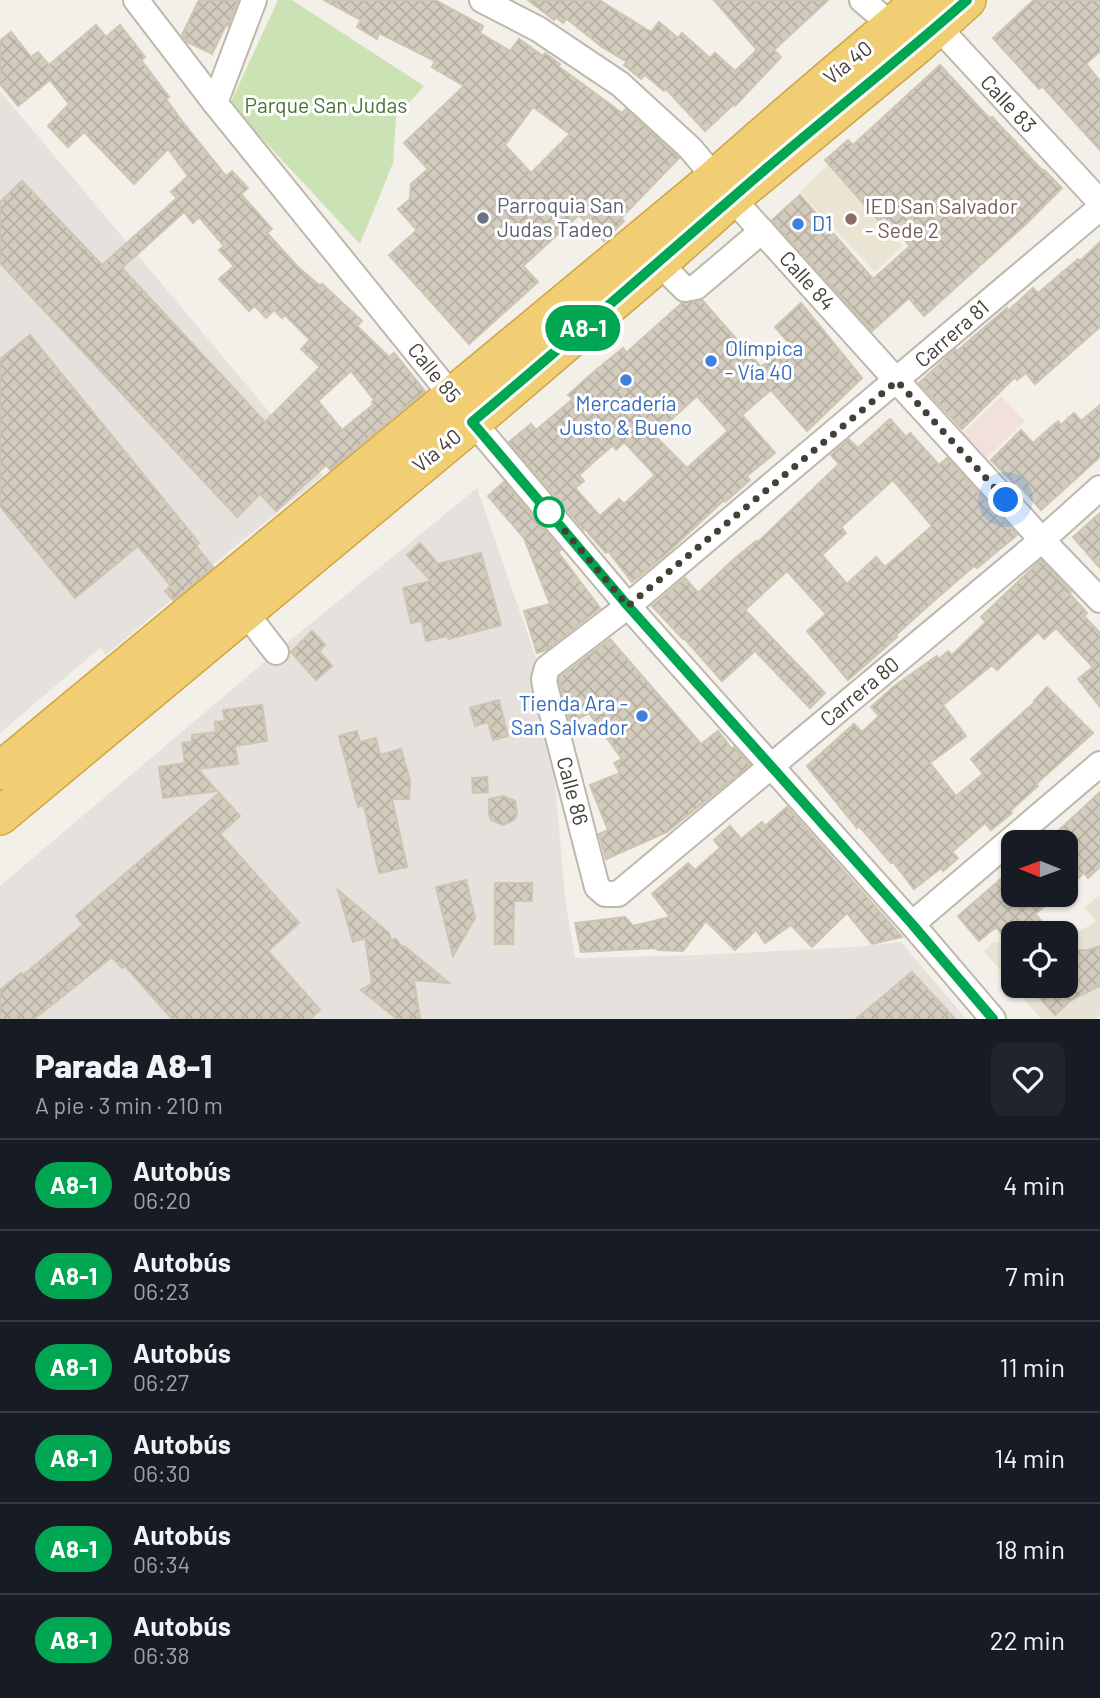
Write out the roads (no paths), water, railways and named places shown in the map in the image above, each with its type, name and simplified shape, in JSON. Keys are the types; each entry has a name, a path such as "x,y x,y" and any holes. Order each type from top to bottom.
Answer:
{"highway":[{"name":"Vía 40","path":"0,816 245,612 462,408 917,21 967,0"},
{"name":"Vía 40","path":"0,771 462,408 659,263 723,188"}],"street":[{"name":"Calle 85","path":"136,0 215,103 462,408 628,606 912,924 925,954 993,1019"},
{"path":"215,103 254,0"},
{"name":"Calle 84","path":"482,0 538,29 620,84 690,148 897,381 1100,600"},
{"name":"Calle 83","path":"862,0 917,21 1100,202"},
{"name":"Carrera 81","path":"544,673 628,606 1100,208"},
{"path":"659,263 685,289 691,289 762,231"},
{"name":"Carrera 80","path":"618,894 1042,540 1100,488"},
{"path":"245,612 276,652"},
{"name":"Calle 86","path":"544,673 545,686 597,887 605,894 618,894"},
{"path":"912,924 1100,764"}],"place":[{"name":"Parroquia San Judas Tadeo","path":"483,218"},
{"name":"IED San Salvador - Sede 2","path":"851,219"},
{"name":"D1","path":"798,224"},
{"name":"Olímpica - Vía 40","path":"711,361"},
{"name":"Mercadería Justo & Bueno","path":"626,380"},
{"name":"Tienda Ara - San Salvador","path":"642,716"}],"park label":[{"name":"Parque San Judas","path":"326,106"}]}
